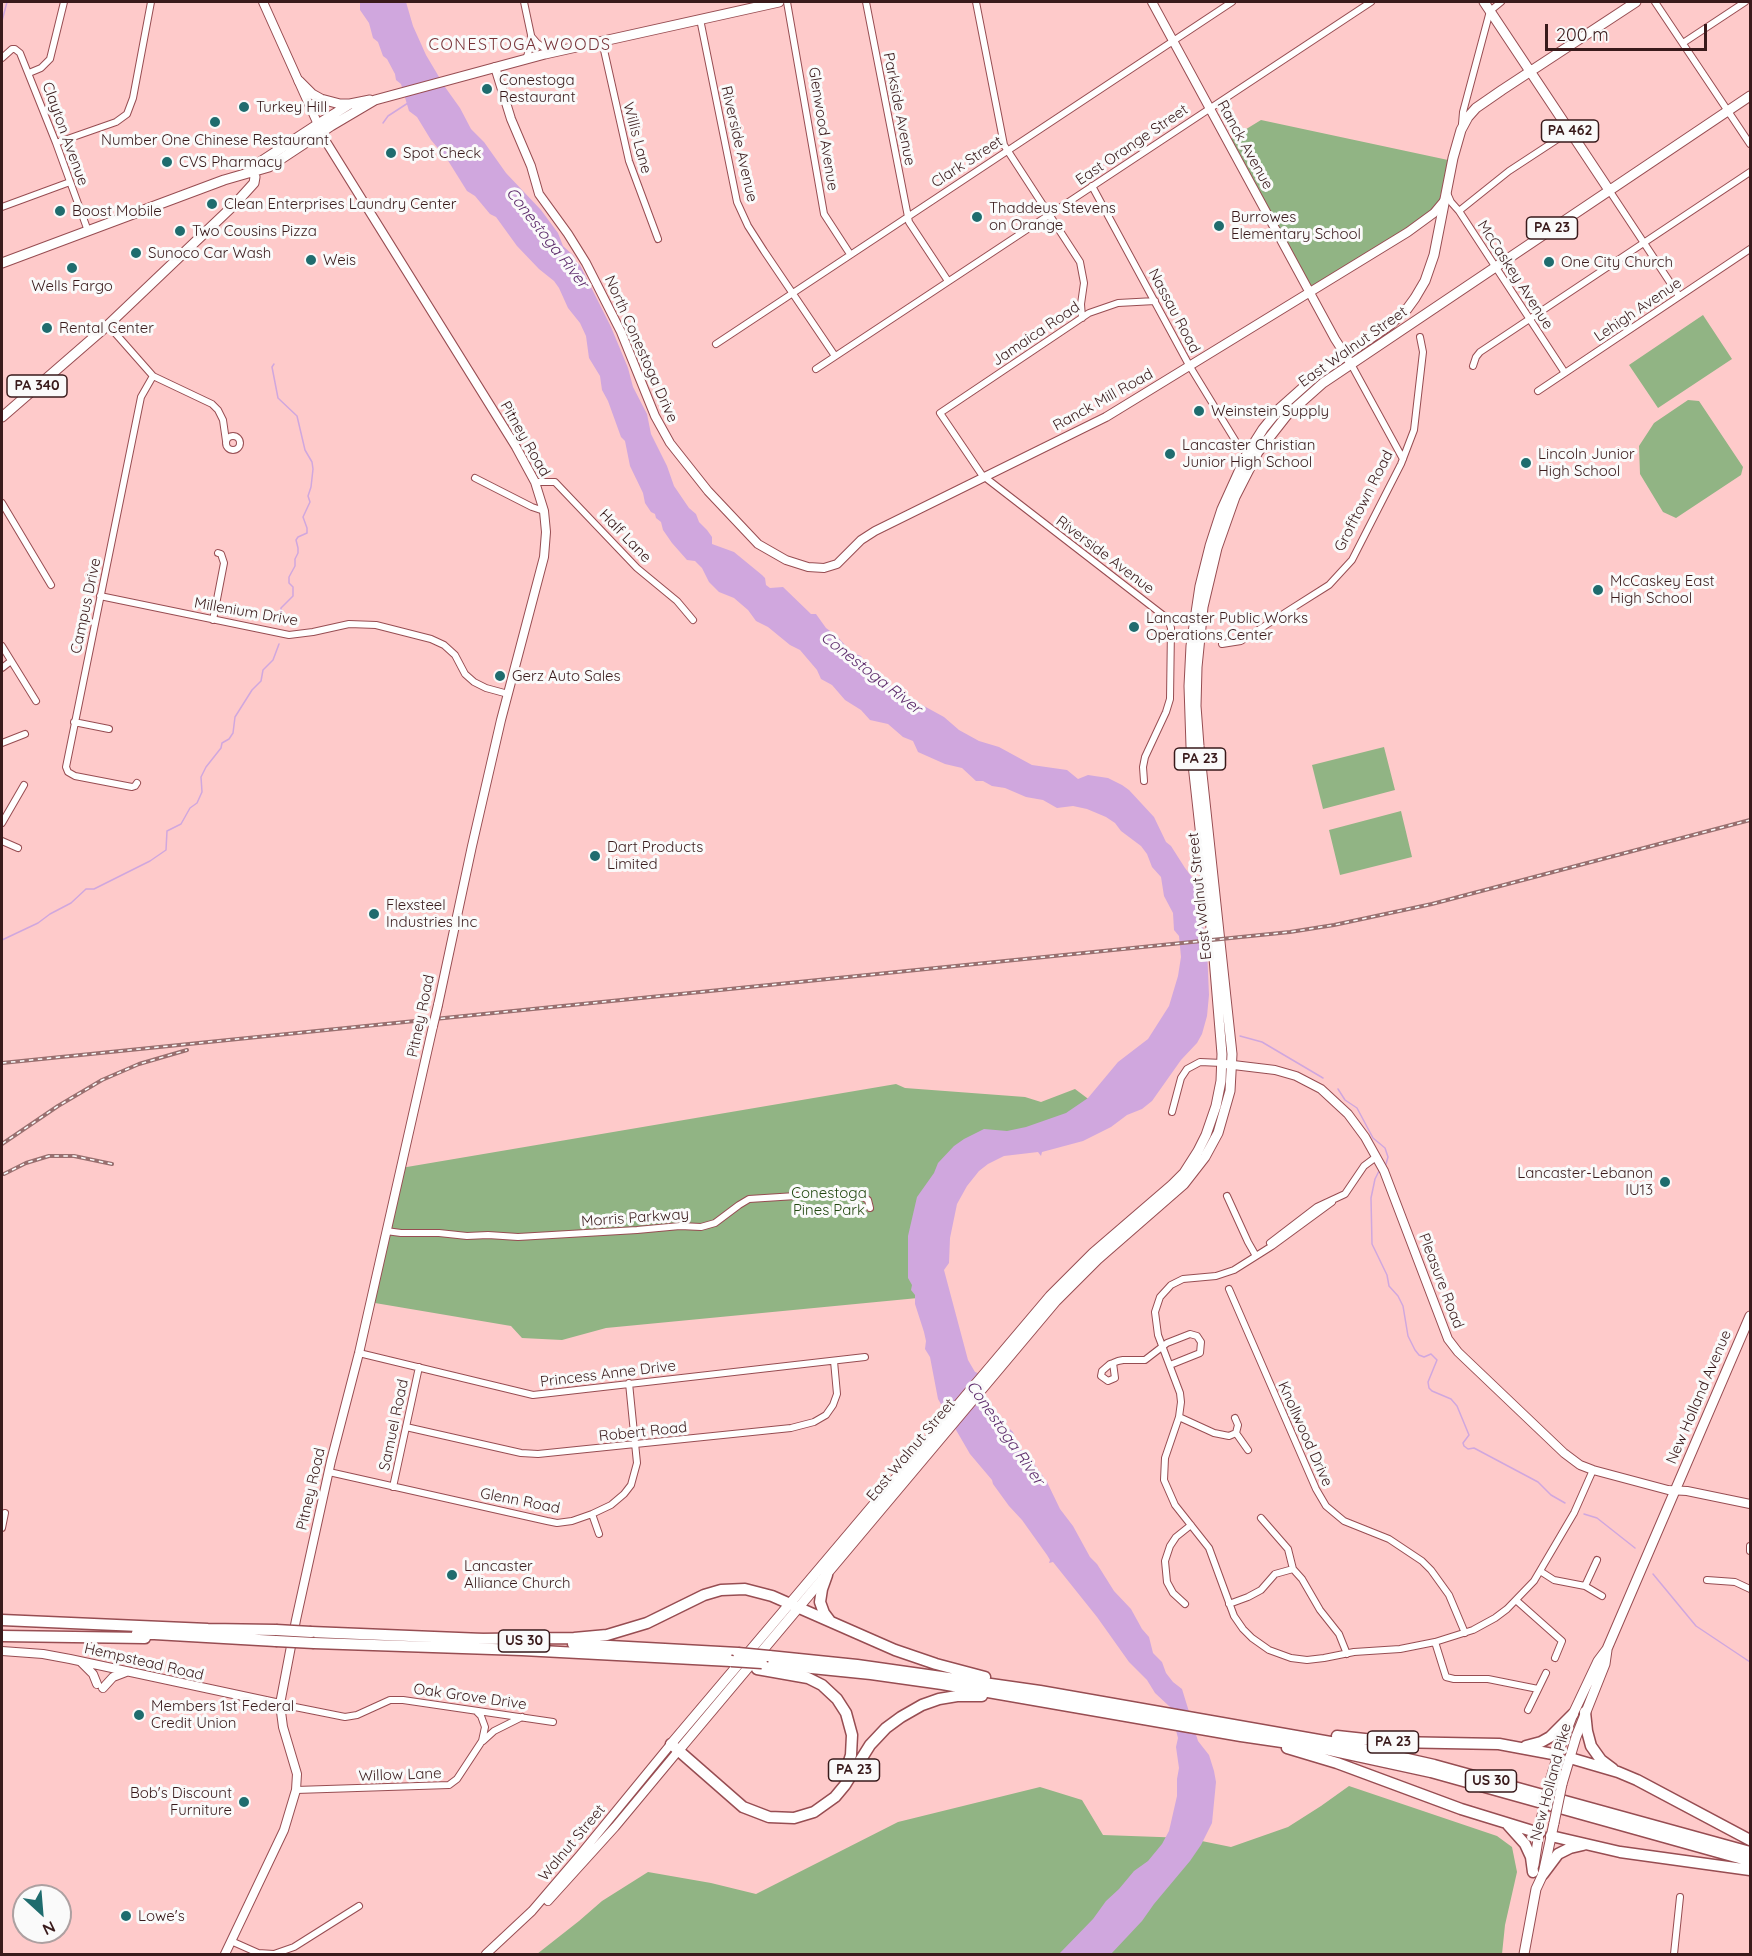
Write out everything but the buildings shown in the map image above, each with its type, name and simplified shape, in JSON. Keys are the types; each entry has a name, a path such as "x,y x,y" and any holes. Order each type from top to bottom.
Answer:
{"highway":[{"name":"PA 23","path":"826,1575 820,1602 824,1613 833,1624"},
{"path":"476,1639 574,1638 607,1635 632,1629 654,1620 704,1594 727,1590 755,1591 916,1658 1040,1691"},
{"name":"US 30","path":"2,1620 208,1629 276,1636"},
{"name":"US 30","path":"2,1627 220,1638 276,1636 476,1639 732,1660 881,1676 1087,1710 1336,1743 1407,1758 1750,1852"},
{"path":"2,1636 220,1638"},
{"name":"US 30","path":"312,1637 732,1660"},
{"path":"677,1745 738,1797 759,1810 779,1813 798,1812 816,1805 832,1794 845,1774 851,1755 851,1729 843,1708 830,1691 813,1680 763,1663"},
{"name":"US 30","path":"763,1663 857,1665 1083,1698 1431,1772 1750,1861"},
{"name":"PA 23","path":"677,1745 743,1808 769,1817 794,1818 814,1812 835,1797 877,1736 895,1720 922,1705 939,1699 964,1696 1054,1703"},
{"path":"1585,1712 1588,1736 1594,1750 1605,1764 1618,1772"},
{"path":"1521,1747 1536,1744 1550,1737 1573,1714"},
{"name":"PA 23","path":"1234,1731 1375,1741 1488,1743 1558,1755"},
{"name":"PA 23","path":"1234,1731 1337,1763 1505,1823 1525,1844 1538,1873"},
{"path":"1570,1758 1618,1772 1646,1784 1750,1840"},
{"path":"1505,1823 1539,1833"},
{"path":"1551,1836 1620,1852 1750,1870"},
{"path":"1538,1873 1562,1851 1586,1844"}],"main road":[{"path":"298,81 321,99 340,104 351,104 375,100 551,52 779,2"},
{"name":"PA 462","path":"1484,2 1609,190"},
{"name":"PA 23","path":"1444,201 1462,125 1476,108 1636,2"},
{"name":"East Walnut Street","path":"677,1745 1076,1269 1172,1185 1189,1166 1203,1143 1220,1090 1222,1063 1213,946 1190,726 1189,666 1196,605 1204,566 1234,479 1252,446 1287,401 1309,381 1348,360 1495,266 1750,96"},
{"path":"320,128 375,100"},
{"path":"2,263 269,167 351,104"},
{"name":"PA 340","path":"2,417 108,325 235,204 254,183 253,171"},
{"name":"East Walnut Street","path":"1026,1331 1082,1274 1170,1197 1194,1171 1210,1148 1221,1126 1230,1091 1232,1064 1227,994 1219,941 1197,726 1197,667 1203,606 1212,568 1241,482 1271,434 1294,408 1407,309 1420,290 1432,264 1444,201"},
{"name":"New Holland Avenue","path":"1676,1490 1749,1323"},
{"name":"East Walnut Street","path":"794,1606 826,1575 892,1490"},
{"name":"New Holland Pike","path":"1524,1954 1538,1873 1539,1833 1558,1755 1573,1714 1598,1660 1607,1648 1676,1490"},
{"name":"New Holland Pike","path":"1538,1873 1551,1836 1562,1784 1585,1712 1605,1664 1607,1648"},
{"name":"PA 23","path":"1558,1755 1570,1758"},
{"path":"1539,1833 1551,1836"}],"street":[{"path":"29,73 41,68 50,59 64,2"},
{"path":"56,143 116,122 127,114 133,98 151,2"},
{"name":"Pitney Road","path":"225,1954 284,1830 296,1790 297,1774 283,1728 280,1704 296,1620 328,1472 358,1353 438,1005 471,846 544,557 546,532 544,511 535,482 516,447 325,140 263,2"},
{"path":"521,2 531,35 531,45 526,59"},
{"name":"Glenwood Avenue","path":"787,2 824,214 850,254"},
{"name":"Parkside Avenue","path":"866,2 909,222 948,281"},
{"path":"976,2 1004,145 1080,262 1084,283 1082,318"},
{"name":"Ranck Avenue","path":"1152,2 1403,459"},
{"name":"Clark Street","path":"716,344 1232,2"},
{"name":"East Orange Street","path":"816,369 1371,2"},
{"path":"1462,125 1463,112 1490,11 1501,2"},
{"path":"1655,2 1750,144"},
{"path":"1683,43 1745,2"},
{"name":"Riverside Avenue","path":"700,19 737,202 748,226 835,356"},
{"path":"531,35 537,43 551,52"},
{"name":"Willis Lane","path":"602,41 629,161 658,239"},
{"name":"Clayton Avenue","path":"2,58 15,49 20,53 88,231"},
{"name":"North Conestoga Drive","path":"495,67 511,119 531,166 539,194 586,263 621,332 664,434 708,491 748,534 772,554 804,566"},
{"path":"1459,211 1509,171 1570,131"},
{"path":"1473,366 1480,352 1750,172"},
{"path":"2,207 70,182"},
{"name":"Nassau Road","path":"1092,186 1190,365 1238,445"},
{"name":"McCaskey Avenue","path":"1446,190 1450,202 1459,211 1565,372"},
{"path":"1609,190 1679,296"},
{"name":"Ranck Mill Road","path":"804,566 824,568 837,564 861,540 875,531 1106,417 1413,230 1434,213 1444,201"},
{"name":"Lehigh Avenue","path":"1538,390 1750,249"},
{"name":"Jamaica Road","path":"940,413 1098,308 1118,303 1155,302"},
{"path":"108,325 153,375 212,404 224,420 226,441"},
{"name":"Grofftown Road","path":"1222,644 1241,641 1338,578 1357,552 1403,459 1416,420 1423,352 1420,337"},
{"name":"Campus Drive","path":"136,783 132,787 75,776 68,772 66,762 141,397 153,375"},
{"name":"Riverside Avenue","path":"940,413 984,477 1168,619 1171,628 1170,699 1145,757 1144,781"},
{"path":"475,478 544,511"},
{"name":"Half Lane","path":"535,482 555,482 637,568 677,601 693,620"},
{"path":"2,503 51,585"},
{"path":"213,620 224,563 221,554 218,553"},
{"name":"Millenium Drive","path":"100,596 289,635 313,633 349,624 376,625 431,639 444,645 455,655 465,674 474,682 508,694"},
{"path":"2,646 36,702"},
{"path":"2,668 11,661"},
{"path":"74,722 109,729"},
{"path":"2,743 25,735"},
{"path":"2,823 24,785"},
{"path":"2,841 18,848"},
{"name":"Pleasure Road","path":"1172,1112 1181,1078 1187,1069 1200,1062 1275,1070 1296,1076 1328,1094 1348,1114 1376,1157 1390,1184 1451,1344 1574,1462 1593,1470 1676,1490 1750,1504"},
{"path":"1376,1157 1364,1166 1348,1191 1272,1246 1225,1274 1208,1278 1183,1279 1165,1291 1156,1305 1155,1323 1180,1393 1179,1417 1165,1458 1164,1480 1175,1505 1212,1554 1229,1604 1239,1624 1252,1638 1269,1650 1307,1660 1347,1653 1400,1649 1465,1633 1495,1618 1516,1600 1540,1572 1574,1513 1593,1470"},
{"name":"Morris Parkway","path":"386,1231 518,1237 680,1226 701,1227 715,1223 749,1199 827,1194 860,1195 868,1200 870,1208"},
{"path":"1227,1196 1256,1256"},
{"name":"Knollwood Drive","path":"1229,1289 1316,1489 1326,1506 1344,1521 1389,1539 1422,1561 1449,1595 1465,1633"},
{"path":"1113,1363 1123,1360 1145,1360 1162,1346 1190,1334 1197,1336 1201,1342 1198,1355 1170,1365"},
{"name":"Princess Anne Drive","path":"358,1353 533,1395 865,1357"},
{"name":"Robert Road","path":"406,1427 529,1454 550,1454 791,1428 814,1422 829,1412 837,1394 834,1361"},
{"name":"Samuel Road","path":"393,1487 419,1367"},
{"name":"Glenn Road","path":"328,1472 547,1521 572,1521 611,1505 628,1489 636,1467 629,1383"},
{"path":"1179,1417 1214,1433 1229,1436 1236,1433"},
{"path":"1235,1418 1238,1425 1236,1433 1248,1450"},
{"path":"2,1528 5,1513"},
{"path":"592,1514 599,1534"},
{"path":"1261,1518 1288,1549 1293,1569 1339,1634 1347,1653"},
{"path":"1185,1604 1173,1593 1167,1582 1165,1561 1176,1537 1191,1525"},
{"path":"1750,1546 1750,1551"},
{"path":"1585,1586 1597,1560"},
{"path":"1229,1604 1261,1590 1275,1574 1293,1569"},
{"path":"1540,1572 1561,1582 1585,1586 1602,1596"},
{"path":"1707,1580 1735,1582 1750,1589"},
{"path":"1516,1600 1562,1641 1555,1658"},
{"path":"1435,1642 1446,1677 1488,1679 1538,1689"},
{"name":"Hempstead Road","path":"2,1651 43,1654 81,1661 280,1704"},
{"path":"81,1661 100,1686 126,1672"},
{"path":"1528,1710 1546,1673"},
{"name":"Oak Grove Drive","path":"280,1704 342,1717 357,1715 395,1699 553,1722"},
{"path":"475,1710 481,1716 485,1727 482,1741"},
{"name":"Willow Lane","path":"296,1790 448,1785 457,1779 482,1741 495,1731 522,1717"},
{"name":"Walnut Street","path":"486,1954 546,1895 677,1745"},
{"name":"Walnut Street","path":"494,1954 528,1922 599,1845 677,1745"},
{"path":"1674,1954 1680,1897"},
{"path":"231,1941 258,1953 274,1954 294,1947 359,1906"}],"green space":[{"path":"1261,120 1448,160 1439,202 1427,216 1310,287 1230,139"},
{"path":"1703,315 1732,359 1658,408 1629,365"},
{"path":"1688,400 1699,401 1743,467 1741,475 1676,518 1663,512 1640,474 1639,446 1654,423"},
{"path":"1384,747 1395,790 1323,809 1312,765"},
{"path":"1401,811 1412,857 1340,875 1329,830"},
{"name":"Conestoga Pines Park","path":"896,1084 905,1088 1025,1097 1041,1102 1075,1089 1103,1110 954,1178 918,1298 606,1328 562,1340 522,1338 511,1326 375,1303 401,1168"},
{"path":"1349,1786 1497,1836 1512,1847 1517,1872 1505,1925 1502,1954 537,1954 602,1901 648,1872 756,1894 898,1822 1040,1787 1082,1800 1103,1835 1187,1838 1231,1847 1288,1827"}],"water":[{"name":"Conestoga River","path":"360,2 406,2 413,26 426,55 471,129 484,142 506,173 541,210 558,233 563,246 580,265 611,327 628,368 633,387 647,414 651,434 674,486 712,537 712,544 734,552 765,578 766,585 770,588 783,587 811,614 816,614 826,628 837,636 852,653 861,656 868,669 876,671 899,694 944,717 959,730 979,741 999,747 1032,765 1067,770 1078,779 1088,775 1108,778 1122,785 1154,817 1166,842 1195,881 1207,949 1209,995 1207,1016 1197,1043 1181,1060 1152,1101 1142,1109 1127,1115 1111,1127 1083,1141 1042,1152 1041,1156 1038,1152 1004,1156 979,1171 957,1204 950,1238 949,1263 944,1270 968,1360 978,1373 984,1404 1013,1432 1019,1448 1027,1454 1047,1482 1060,1509 1073,1526 1090,1557 1114,1591 1131,1609 1149,1637 1153,1653 1162,1662 1166,1673 1182,1689 1198,1741 1209,1755 1214,1771 1216,1782 1212,1823 1201,1845 1142,1921 1111,1954 1059,1954 1134,1871 1148,1861 1169,1831 1177,1796 1179,1768 1176,1747 1178,1738 1170,1707 1129,1662 1053,1562 1049,1563 1047,1555 1022,1520 970,1454 938,1399 930,1357 925,1349 924,1332 915,1304 915,1295 908,1278 908,1236 917,1197 934,1173 938,1163 954,1146 984,1129 1007,1131 1066,1113 1088,1098 1118,1062 1148,1039 1169,1006 1181,957 1179,936 1174,930 1173,913 1164,896 1161,877 1152,867 1141,846 1106,817 1073,806 1057,808 1043,800 1026,797 983,781 976,781 962,768 945,764 918,752 913,741 903,737 888,724 870,720 861,710 845,700 832,685 821,679 817,670 800,650 756,621 748,610 734,598 719,592 695,561 687,560 672,543 663,530 661,522 645,503 643,493 630,466 625,441 621,437 602,390 600,376 589,358 586,336 580,323 568,308 554,281 517,246 496,217 467,191 417,117 409,111 401,84 396,80 378,42 373,38 369,23 360,10"}],"waterway":[{"path":"2,21 7,2"},
{"path":"383,123 388,116 408,103"},
{"path":"274,364 272,367 278,398 297,416 305,450 313,469 308,496 310,502 303,517 307,533 296,540 298,553 289,577 289,583 293,587 293,596 281,608 281,619"},
{"path":"2,940 38,923 71,903 86,889 94,889 150,861 166,850 167,831 181,824 190,808 197,803 202,792 201,777 206,767 221,748 222,743 233,733 235,717 252,690 261,681 263,670 273,660 279,644"},
{"path":"1240,1036 1262,1042 1323,1078"},
{"path":"1338,1089 1345,1100 1357,1108 1373,1138 1385,1148 1388,1157 1386,1164"},
{"path":"1379,1171 1371,1198 1372,1244 1387,1275 1389,1286 1403,1306 1408,1336 1415,1350 1424,1357 1431,1354 1437,1360 1428,1382 1429,1388 1451,1399 1457,1406 1469,1435 1463,1443 1464,1446 1468,1449 1474,1448 1538,1482 1551,1495 1565,1503"},
{"path":"1584,1514 1597,1518 1635,1548"},
{"path":"1653,1574 1696,1626 1750,1662"}],"railway":[{"path":"2,1063 1290,932 1432,904 1750,820"},
{"path":"2,1144 58,1106 102,1080 139,1064 187,1050"},
{"path":"4,1174 26,1163 49,1156 74,1156 112,1164"}],"place":[{"name":"Conestoga Restaurant","path":"487,89"},
{"name":"Turkey Hill","path":"244,107"},
{"name":"Number One Chinese Restaurant","path":"215,122"},
{"name":"Spot Check","path":"391,153"},
{"name":"CVS Pharmacy","path":"167,162"},
{"name":"Clean Enterprises Laundry Center","path":"212,204"},
{"name":"Boost Mobile","path":"60,211"},
{"name":"Thaddeus Stevens on Orange","path":"977,217"},
{"name":"Burrowes Elementary School","path":"1219,226"},
{"name":"Two Cousins Pizza","path":"180,231"},
{"name":"Sunoco Car Wash","path":"136,253"},
{"name":"Weis","path":"311,260"},
{"name":"One City Church","path":"1549,262"},
{"name":"Wells Fargo","path":"72,268"},
{"name":"Rental Center","path":"47,328"},
{"name":"Weinstein Supply","path":"1199,411"},
{"name":"Lancaster Christian Junior High School","path":"1170,454"},
{"name":"Lincoln Junior High School","path":"1526,463"},
{"name":"McCaskey East High School","path":"1598,590"},
{"name":"Lancaster Public Works Operations Center","path":"1134,627"},
{"name":"Gerz Auto Sales","path":"500,676"},
{"name":"Dart Products Limited","path":"595,856"},
{"name":"Flexsteel Industries Inc","path":"374,914"},
{"name":"Lancaster-Lebanon IU13","path":"1665,1182"},
{"name":"Lancaster Alliance Church","path":"452,1575"},
{"name":"Members 1st Federal Credit Union","path":"139,1715"},
{"name":"Bob's Discount Furniture","path":"244,1802"},
{"name":"Lowe's","path":"126,1916"}],"district":[{"name":"CONESTOGA WOODS","path":"520,45"}]}
